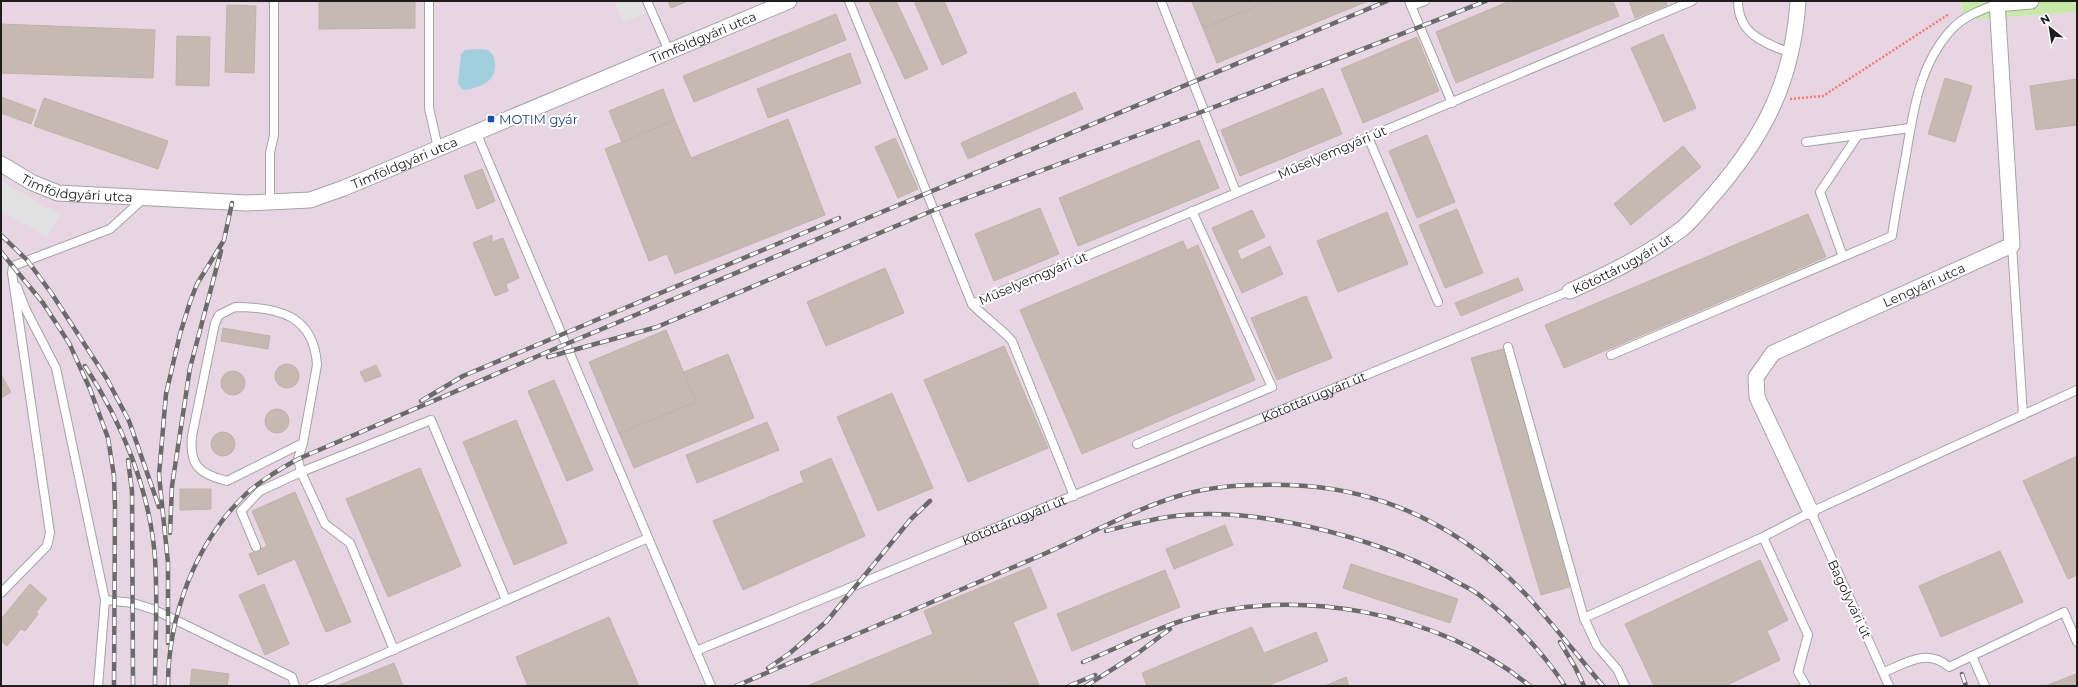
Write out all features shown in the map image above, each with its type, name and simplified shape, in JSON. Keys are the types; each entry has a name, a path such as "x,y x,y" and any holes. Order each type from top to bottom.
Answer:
{"street":[{"name":"Timföldgyári utca","path":"1,164 33,183 58,193 247,204 310,200 344,188 789,1"},
{"name":"Kötöttárugyári út","path":"1570,291 1618,270 1680,230 1730,175 1760,132 1775,105 1783,84 1791,53 1797,22 1798,1"},
{"path":"2012,245 1997,2 2031,1"},
{"name":"Lengyári utca","path":"1811,512 1756,397 1756,377 1773,353 2012,245"}],"lane":[{"path":"270,203 270,153 274,135 274,1"},
{"path":"429,1 429,108 438,148"},
{"path":"647,1 669,51"},
{"path":"849,1 972,304 980,313 1003,330 1012,341 1074,496"},
{"path":"1161,1 1236,192"},
{"path":"1425,1 1410,4 1452,103"},
{"name":"Műselyemgyári út","path":"972,304 1692,1"},
{"path":"1738,1 1738,15 1744,26 1755,36 1772,46 1791,53"},
{"path":"1611,355 1892,236 1914,105 1923,76 1936,50 1952,28 1967,17 1997,2"},
{"path":"1806,142 1910,128"},
{"path":"476,132 711,686"},
{"path":"1843,257 1820,192 1858,135"},
{"path":"1368,137 1438,302"},
{"path":"1,593 47,546 50,533 12,274 13,266 110,229 143,199"},
{"path":"1137,444 1272,387 1192,211"},
{"path":"2012,245 2023,415"},
{"path":"12,274 26,308 56,368 105,600 98,686"},
{"name":"Kötöttárugyári út","path":"696,651 1570,291"},
{"path":"303,442 227,480 205,474 193,460 190,451 192,436 215,323 220,315 227,310 235,307 270,309 288,314 304,328 316,354 317,365 303,442 298,458 301,472 325,524 350,543 394,650"},
{"path":"1508,347 1584,618 1597,646 1616,669 1625,686"},
{"path":"1584,618 1763,537 1811,512 2077,390"},
{"path":"256,547 241,511 260,491 301,472 431,420 506,600"},
{"name":"Bagolyvári út","path":"1811,512 1889,686"},
{"path":"1763,537 1808,636 1798,672 1806,686"},
{"path":"311,686 648,538"},
{"path":"105,600 133,603 155,610 292,677 295,686"},
{"path":"1884,672 1925,656 1942,661 1949,667 2064,612 2077,642"},
{"path":"1972,656 1985,686"}],"path":[{"path":"1775,105 1788,99 1823,96 1906,40 1954,11"}],"shaded area":[{"path":"1,1 1962,1 1963,20 2077,12 2077,686 1,686"},
{"path":"614,1 647,1 651,11 623,23"},
{"path":"1,181 60,215 47,237 1,211"}],"green space":[{"path":"1962,1 2077,1 2077,12 1963,20"}],"water":[{"path":"465,50 488,50 493,55 495,61 495,71 493,76 482,85 469,90 462,89 458,84 461,54"}],"building":[{"path":"319,1 415,1 415,28 319,29"},
{"path":"668,1 688,1 671,8"},
{"path":"896,1 928,69 905,79 869,2"},
{"path":"914,1 944,1 967,53 942,65"},
{"path":"1270,1 1203,28 1192,2"},
{"path":"1270,1 1368,1 1217,63 1203,28"},
{"path":"1510,1 1613,1 1619,16 1456,83 1436,32"},
{"path":"1629,1 1666,1 1667,5 1635,18"},
{"path":"227,5 256,6 254,73 225,72"},
{"path":"836,14 846,40 694,102 683,76"},
{"path":"1,24 155,30 153,78 1,73"},
{"path":"1663,34 1696,108 1664,122 1631,48"},
{"path":"177,36 210,37 209,86 176,85"},
{"path":"1417,37 1439,91 1363,123 1341,69"},
{"path":"850,53 861,83 768,118 757,89"},
{"path":"1945,78 1972,86 1955,142 1928,134"},
{"path":"2077,79 2077,125 2036,130 2030,86"},
{"path":"1323,88 1342,134 1240,176 1221,130"},
{"path":"663,89 675,120 622,142 609,111"},
{"path":"1075,92 1083,109 968,159 961,143"},
{"path":"1,97 36,110 31,124 1,113"},
{"path":"44,98 168,141 158,169 34,126"},
{"path":"788,119 825,215 675,274 667,254 649,261 605,149 675,120 691,158"},
{"path":"1427,135 1455,202 1417,218 1389,151"},
{"path":"895,138 918,189 898,198 875,147"},
{"path":"1199,140 1219,188 1078,246 1059,198"},
{"path":"1683,146 1701,167 1631,225 1614,204"},
{"path":"482,169 495,201 477,209 464,176"},
{"path":"1040,208 1059,254 994,281 975,234"},
{"path":"1457,209 1483,273 1445,288 1419,225"},
{"path":"1252,210 1265,237 1237,250 1241,260 1270,246 1283,274 1242,293 1212,228"},
{"path":"1387,212 1408,264 1338,292 1317,241"},
{"path":"1808,214 1826,257 1564,368 1545,325"},
{"path":"492,235 492,242 503,238 519,278 506,284 508,291 495,296 473,243"},
{"path":"1183,241 1187,250 1198,245 1255,380 1082,454 1020,310"},
{"path":"885,268 904,313 826,346 807,302"},
{"path":"1518,278 1523,290 1461,316 1455,303"},
{"path":"1306,296 1332,358 1277,380 1251,318"},
{"path":"223,328 270,336 268,349 221,341"},
{"path":"666,330 696,402 619,433 589,362"},
{"path":"1004,346 1048,448 968,482 924,380"},
{"path":"1503,349 1573,586 1541,595 1471,358"},
{"path":"728,354 754,418 634,468 619,433 696,402 684,372"},
{"path":"287,364 296,367 299,376 296,385 287,388 278,385 275,376 278,367"},
{"path":"376,365 381,376 365,382 360,372"},
{"path":"233,371 242,374 245,383 242,392 233,395 224,392 221,383 224,374"},
{"path":"1,375 11,392 1,398"},
{"path":"554,380 593,470 567,481 528,391"},
{"path":"892,393 933,488 878,511 837,417"},
{"path":"277,409 286,412 289,421 286,430 277,433 268,430 265,421 268,412"},
{"path":"516,420 567,543 514,565 463,442"},
{"path":"767,422 779,450 697,483 686,455"},
{"path":"223,432 232,435 235,444 232,453 223,456 214,453 211,444 214,435"},
{"path":"2077,456 2077,575 2068,579 2023,481"},
{"path":"831,458 865,536 743,590 713,521 804,482 800,472"},
{"path":"420,468 461,566 388,597 346,499"},
{"path":"180,489 211,489 211,509 180,510"},
{"path":"295,492 351,622 326,632 295,559 258,575 249,554 267,546 252,511"},
{"path":"1225,525 1233,545 1174,569 1166,549"},
{"path":"2000,551 2023,602 1941,637 1919,586"},
{"path":"1760,560 1788,620 1767,631 1780,660 1725,686 1654,686 1625,624"},
{"path":"1351,564 1458,599 1450,623 1343,588"},
{"path":"1030,567 1047,608 1013,622 1039,685 807,686 933,634 924,611"},
{"path":"1165,570 1180,607 1072,651 1057,614"},
{"path":"30,584 47,599 36,612 38,614 25,631 21,629 7,646 1,641 1,619"},
{"path":"264,584 289,644 265,655 239,595"},
{"path":"609,617 639,686 528,686 516,657"},
{"path":"1252,627 1264,653 1316,632 1328,661 1267,686 1147,686 1142,673"},
{"path":"394,663 403,686 337,686"},
{"path":"192,669 229,674 227,686 190,686"},
{"path":"2076,674 2077,686 2045,686"},
{"path":"1346,677 1349,686 1325,686"}],"railway":[{"path":"168,686 169,660 179,607 188,582 212,535 228,513 246,494 264,479 298,459 566,344 1387,1"},
{"path":"548,357 657,327 934,210 1204,111 1486,1"},
{"path":"168,643 168,563 159,475 166,394 180,334 190,302 197,284 224,240 232,203"},
{"path":"421,401 463,376 839,218"},
{"path":"1,235 27,260 52,294 107,379 129,421 159,507"},
{"path":"170,533 172,486 190,368 221,251"},
{"path":"1,252 43,303 69,343 90,389 108,438 114,476 115,508 114,686"},
{"path":"85,366 111,410 122,434 132,458 147,508 152,533 156,574 155,686"},
{"path":"128,460 132,491 133,686"},
{"path":"736,686 1044,554 1149,506 1197,491 1223,487 1261,485 1287,485 1322,488 1356,494 1389,503 1420,516 1450,533 1478,552 1505,574 1530,599 1603,686"},
{"path":"768,668 790,653 827,621 911,519 930,501"},
{"path":"1106,531 1144,521 1168,517 1201,514 1236,515 1311,527 1383,548 1446,576 1478,594 1525,636 1546,660 1565,686"},
{"path":"1083,662 1169,625 1224,610 1269,605 1316,606 1363,612 1409,623 1453,639 1494,660 1530,686"},
{"path":"1086,686 1138,653 1170,629"},
{"path":"1560,642 1584,686"},
{"path":"1962,674 1966,686"},
{"path":"1069,686 1095,675"}],"place":[{"name":"MOTIM gyár","path":"491,119"}]}
